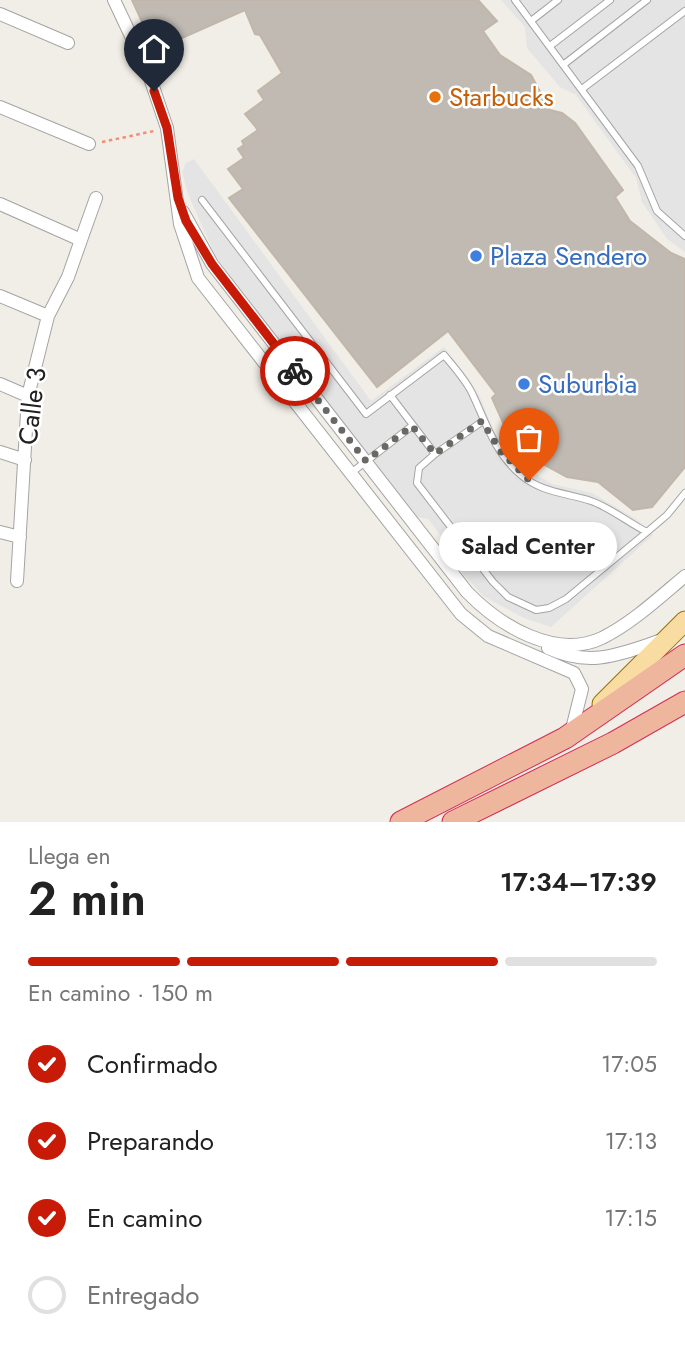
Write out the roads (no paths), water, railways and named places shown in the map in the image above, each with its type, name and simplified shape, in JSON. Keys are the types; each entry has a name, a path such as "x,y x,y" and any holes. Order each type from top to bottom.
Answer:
{"highway":[{"path":"401,822 588,724 685,655"},
{"path":"453,822 566,766 685,702"}],"main road":[{"path":"552,745 619,689 685,621"},
{"path":"566,766 628,741 685,711"}],"street":[{"path":"114,0 148,72 167,128 180,224 198,278 471,625 488,636 574,673 582,689 572,729"},
{"path":"0,14 68,43"},
{"path":"0,107 95,143"},
{"name":"Calle 3","path":"17,580 28,396 48,316 68,277 96,198"},
{"path":"178,198 186,221 212,264 467,592 482,607 551,650 579,659 616,656 669,638"},
{"path":"0,204 81,240"},
{"path":"0,296 48,316"},
{"path":"0,384 28,396"},
{"path":"0,452 25,460"},
{"path":"0,532 20,537"},
{"path":"521,633 561,645 586,644 616,629 685,576"}],"lane":[{"path":"515,0 638,166 657,211 685,236"},
{"path":"540,13 551,0"},
{"path":"531,21 558,0"},
{"path":"550,46 610,0"},
{"path":"564,65 647,0"},
{"path":"582,89 685,11"},
{"path":"202,200 366,414 444,355 472,393 482,421 501,452 521,476 550,492 591,501 647,532"},
{"path":"390,395 435,454"},
{"path":"482,421 419,468 417,483 494,582 522,606 536,610 549,608 566,599 667,515 685,493"},
{"path":"350,474 412,426"}],"place":[{"name":"Starbucks","path":"435,97"},
{"name":"Plaza Sendero","path":"476,256"},
{"name":"Suburbia","path":"524,384"},
{"name":"Salad Center","path":"529,480"}]}
